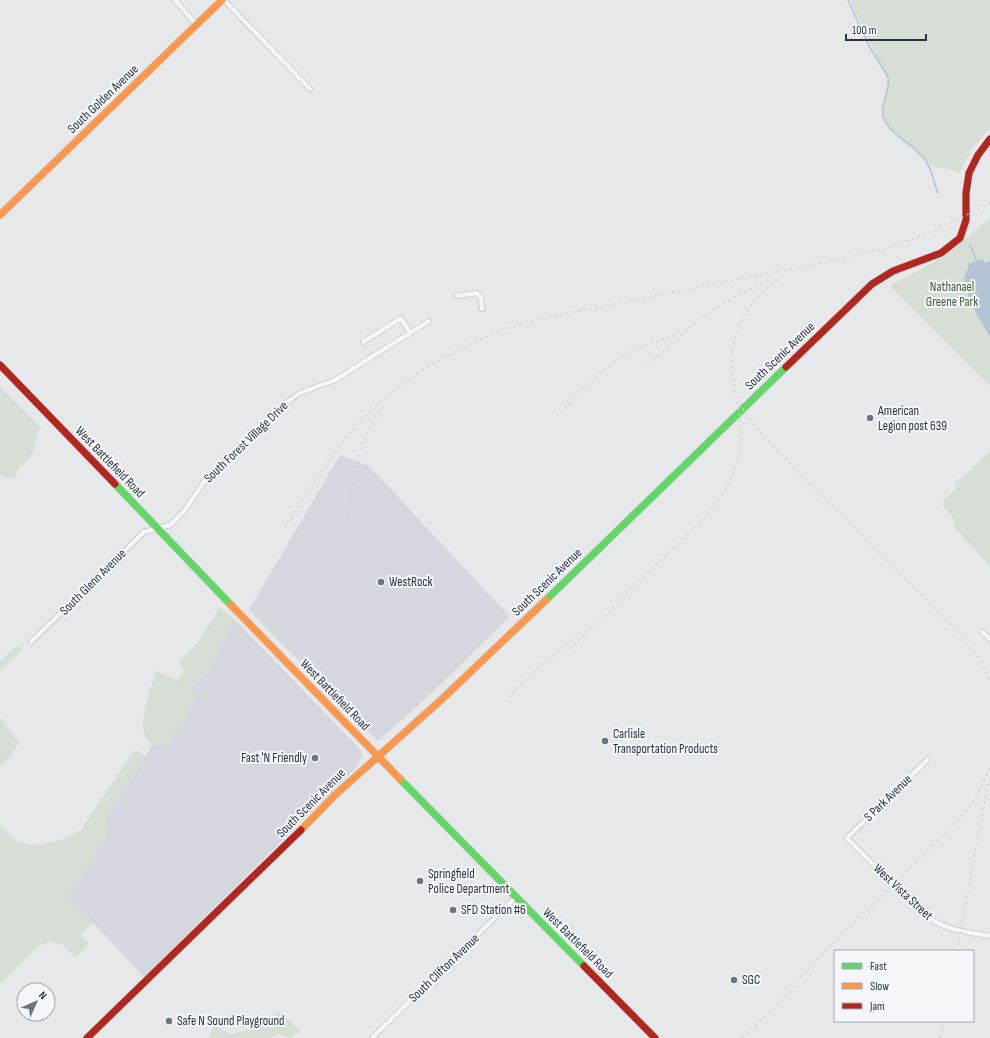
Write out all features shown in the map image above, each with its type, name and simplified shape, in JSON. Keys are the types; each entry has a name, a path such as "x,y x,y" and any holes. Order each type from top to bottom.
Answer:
{"main road":[{"name":"South Golden Avenue","path":"0,215 223,0"},
{"name":"South Scenic Avenue","path":"88,1038 377,756 441,700 512,633 872,284 893,271 945,250 957,242 963,233 966,223 965,192 968,174 973,162 990,139"},
{"name":"West Battlefield Road","path":"0,365 377,756 655,1038"}],"street":[{"path":"175,0 196,25"},
{"path":"223,0 310,89"},
{"path":"456,296 477,294 481,298 482,309"},
{"path":"362,342 401,318 410,333"},
{"name":"South Forest Village Drive","path":"158,528 170,525 185,510 206,479 287,402 300,393 335,380 429,321"},
{"name":"South Glenn Avenue","path":"31,642 144,532 158,528"},
{"path":"982,632 990,640"},
{"name":"S Park Avenue","path":"847,838 928,759"},
{"name":"West Vista Street","path":"847,838 920,911 932,921 948,928 990,936"},
{"name":"South Clifton Avenue","path":"372,1038 516,897"}],"shaded area":[{"path":"340,455 369,466 510,617 424,700 378,741 249,610"},
{"path":"234,619 359,748 362,754 361,758 356,768 144,977 68,896 107,836 106,819 152,746 170,743 192,688 209,670"}],"green space":[{"path":"850,0 990,0 990,128 971,150 960,172 930,165 889,127 882,110 889,82"},
{"name":"Nathanael Greene Park","path":"990,218 990,386 890,286 945,256"},
{"path":"0,387 41,428 37,435 34,450 30,457 17,469 17,475 8,478 4,478 0,475"},
{"path":"990,452 990,567 953,525 955,520 943,506 943,501 957,488 954,484"},
{"path":"220,607 234,619 209,670 192,688 198,696 170,743 152,746 147,740 143,727 149,693 157,671 178,681 184,671 179,662 198,642"},
{"path":"22,646 22,650 0,672 0,662 13,648"},
{"path":"0,717 19,743 4,764 0,765"},
{"path":"138,750 145,757 106,819 107,836 68,896 93,923 81,934 89,944 75,958 62,944 49,942 40,945 0,985 0,824 17,841 32,845 59,841 80,831 133,752"},
{"path":"280,1012 300,1031 290,1038 278,1034 271,1038 208,1038 214,1026 231,1034 244,1031"}],"water":[{"path":"983,259 985,263 990,261 990,337 977,315 965,288 964,277 969,266 968,264"}],"waterway":[{"path":"848,0 869,46 888,77 889,82 882,111 886,123 896,135 921,155 926,161 938,193"},
{"path":"970,245 977,262"}],"railway":[{"path":"285,527 339,447 380,403 428,366 482,339 539,319 884,249 933,232 990,203"},
{"path":"570,649 703,519 726,489 736,466 741,442 741,429 732,362 736,333 742,320 759,296 782,277"},
{"path":"645,368 689,328 717,307 770,281"},
{"path":"557,416 590,383 616,360 626,354 667,338 680,331"},
{"path":"740,403 750,421 762,435 964,638 982,663 990,683"},
{"path":"347,527 351,494 361,447 375,418 385,404"},
{"path":"508,697 547,660 573,639"},
{"path":"742,1038 778,1004 814,962 957,822 977,796 990,767"},
{"path":"957,950 988,782"},
{"path":"940,1038 944,1022"}],"traffic: fast":[{"path":"546,600 786,367"},
{"path":"115,484 231,605"},
{"path":"400,779 584,966"}],"traffic: slow":[{"path":"0,215 222,0"},
{"path":"301,830 335,795 441,700 546,600"},
{"path":"231,605 400,779"}],"traffic: jam":[{"path":"786,367 872,284 893,271 941,253 960,238 966,220 966,193 969,173 978,155 990,139"},
{"path":"0,365 115,484"},
{"path":"87,1038 301,830"},
{"path":"584,966 655,1038"}],"place":[{"name":"American Legion post 639","path":"870,418"},
{"name":"WestRock","path":"381,582"},
{"name":"Carlisle Transportation Products","path":"605,741"},
{"name":"Fast 'N Friendly","path":"315,758"},
{"name":"Springfield Police Department","path":"420,881"},
{"name":"SFD Station #6","path":"453,910"},
{"name":"SGC","path":"734,980"},
{"name":"Safe N Sound Playground","path":"169,1021"}]}
